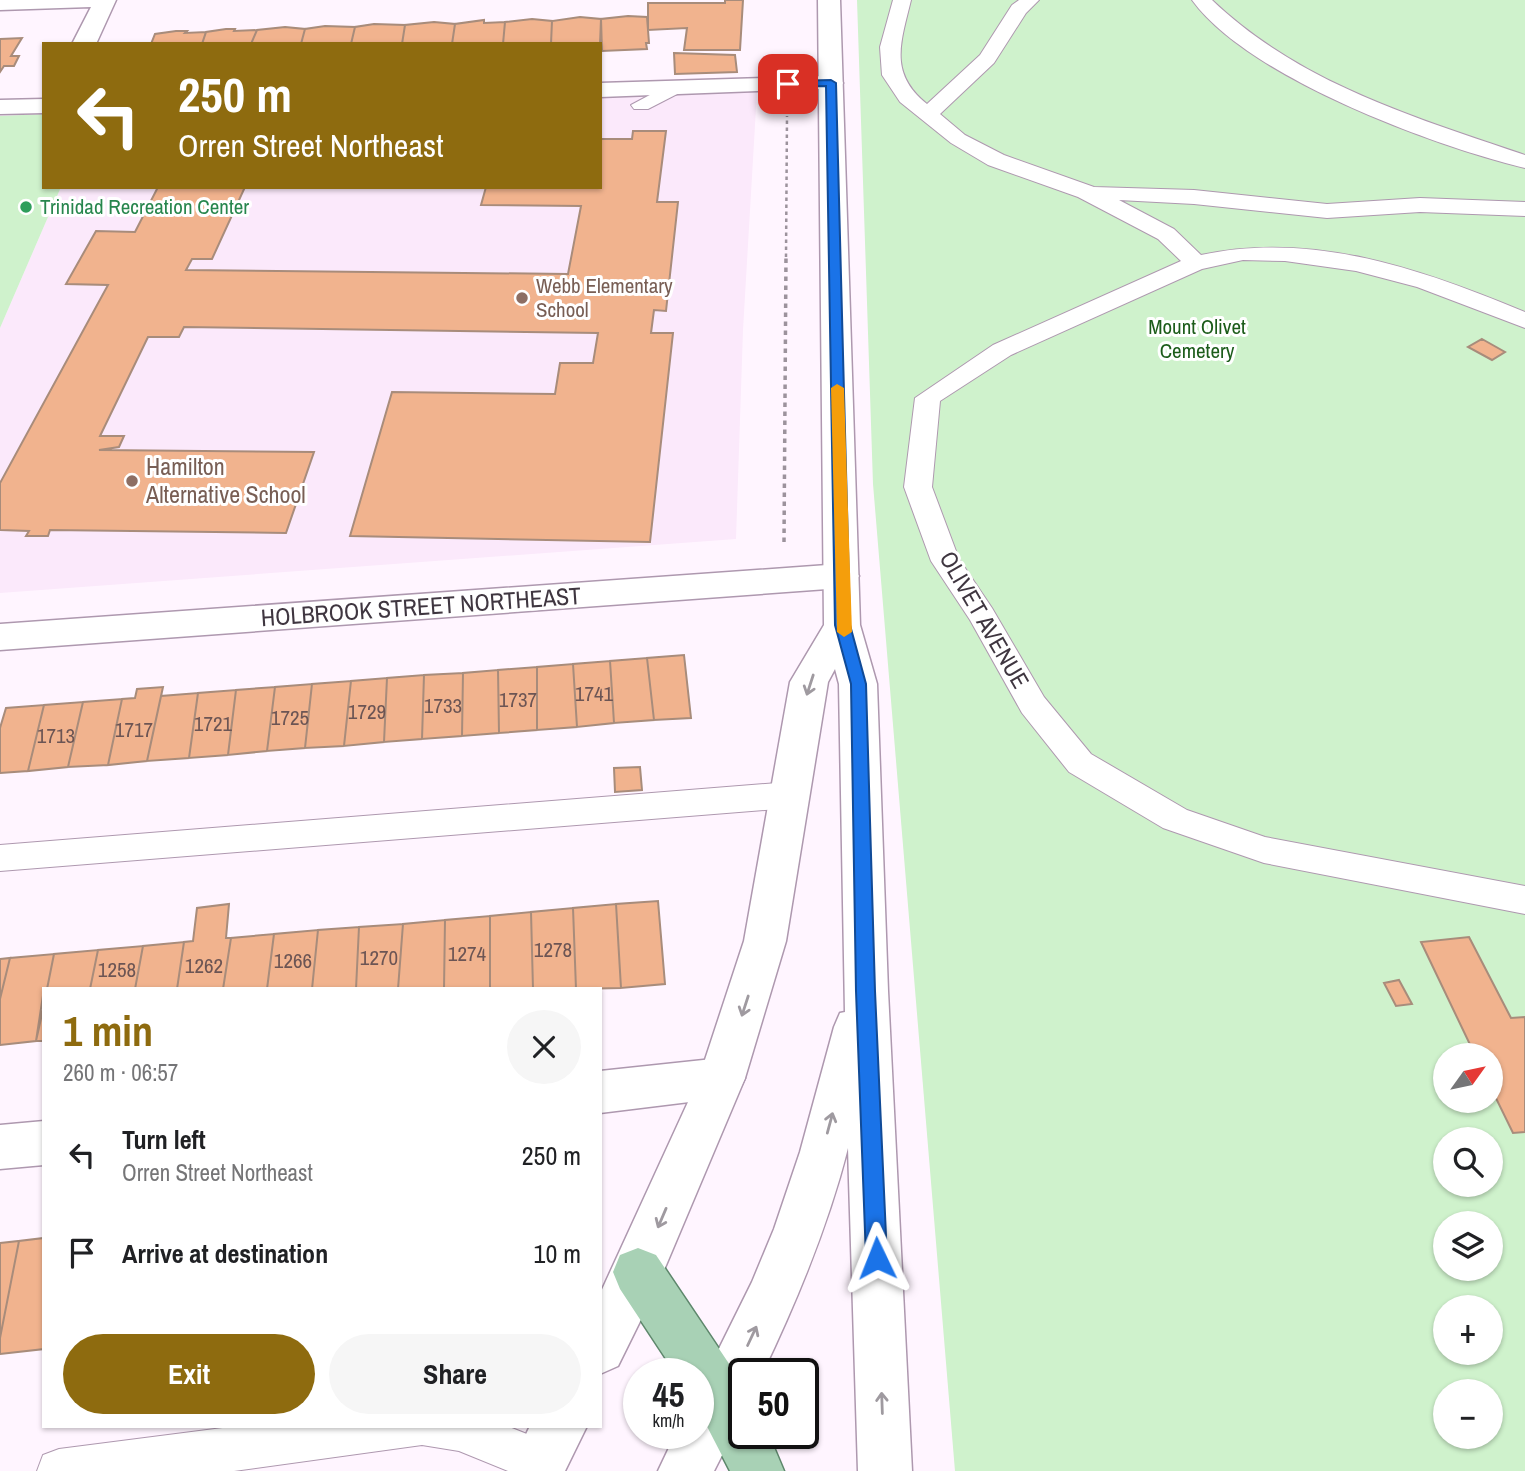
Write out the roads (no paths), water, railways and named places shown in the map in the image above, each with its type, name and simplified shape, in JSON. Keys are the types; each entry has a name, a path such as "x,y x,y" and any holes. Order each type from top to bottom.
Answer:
{"main road":[{"path":"0,3 90,0"},
{"path":"85,42 105,0"},
{"path":"829,0 842,625 858,684 866,991 885,1471"},
{"path":"602,90 831,83"},
{"path":"0,107 42,106"},
{"name":"HOLBROOK STREET NORTHEAST","path":"0,637 841,576"},
{"path":"602,1344 638,1272 722,1078 765,941 808,682 842,625"},
{"path":"685,1471 723,1398 769,1299 811,1193 866,991"},
{"path":"602,1092 722,1078"},
{"path":"0,1147 42,1143"},
{"path":"638,1272 723,1398 739,1425 757,1471"}],"lane":[{"path":"902,0 890,47 892,75 907,98 927,115 996,160 1086,192 1166,234 1196,263 1247,253 1310,255 1375,266 1468,297 1525,321"},
{"path":"927,115 987,59 1019,9 1030,0"},
{"path":"1201,0 1215,16 1252,46 1311,80 1407,121 1525,162"},
{"path":"641,105 676,87"},
{"path":"1086,192 1194,197 1327,211 1420,205 1525,209"},
{"path":"1166,234 1169,218 1194,197"},
{"name":"OLIVET AVENUE","path":"1196,263 1002,349 928,398 918,487 945,561 982,615 1033,705 1080,763 1175,819 1264,850 1422,878 1525,900"},
{"path":"0,858 790,795"},
{"path":"59,1471 399,1428"},
{"path":"444,1428 545,1453"}],"place":[{"name":"Trinidad Recreation Center","path":"26,207"},
{"name":"Webb Elementary School","path":"522,298"},
{"name":"Hamilton Alternative School","path":"132,481"}],"park label":[{"name":"Mount Olivet Cemetery","path":"1197,339"}]}
